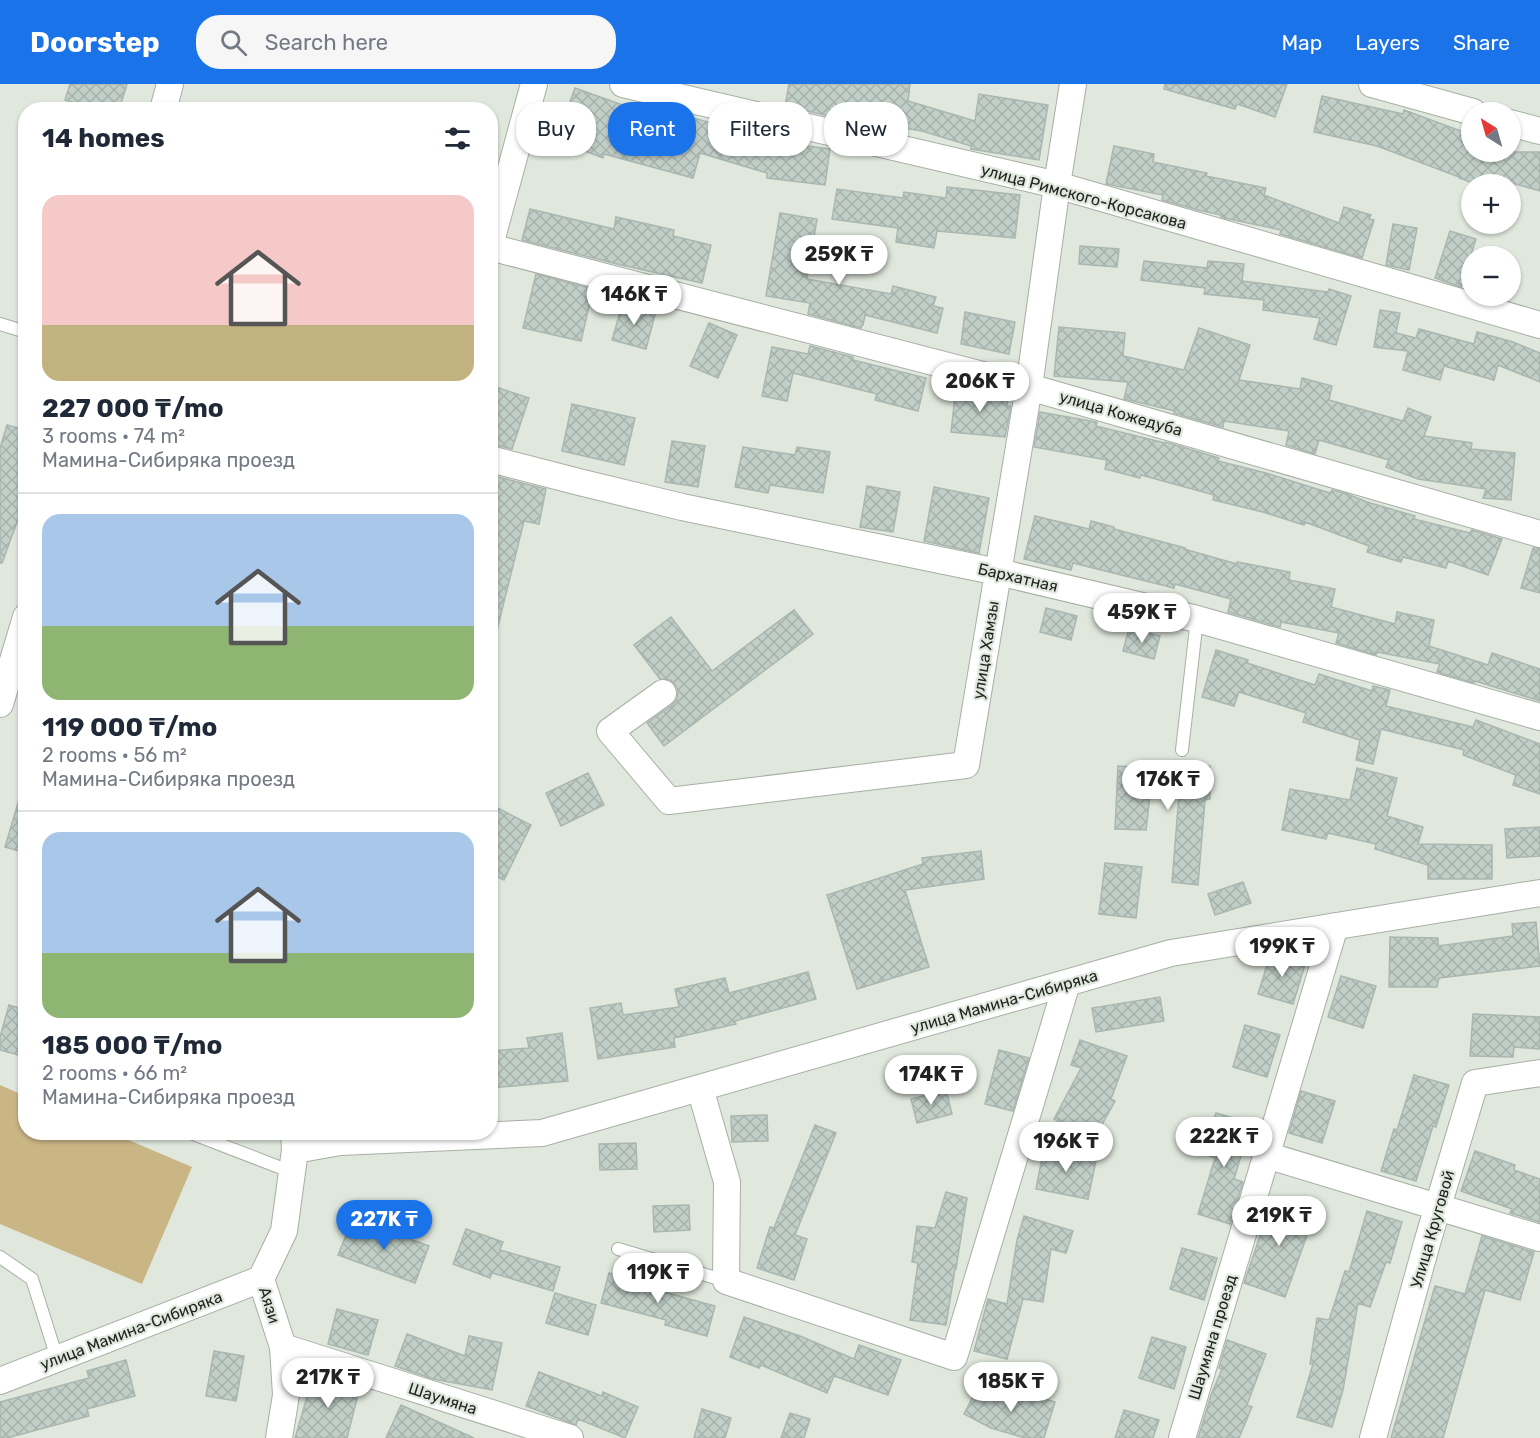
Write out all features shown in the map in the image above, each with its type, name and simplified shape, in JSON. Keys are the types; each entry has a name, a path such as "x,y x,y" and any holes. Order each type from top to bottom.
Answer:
{"street":[{"path":"165,102 170,84"},
{"path":"498,217 534,84"},
{"name":"улица Римского-Корсакова","path":"623,84 1057,185 1540,325"},
{"name":"улица Хамзы","path":"663,693 610,731 669,801 966,765 1029,387 1073,84"},
{"path":"1372,84 1461,109"},
{"path":"1521,126 1540,131"},
{"name":"улица Кожедуба","path":"498,248 1029,387 1540,534"},
{"name":"Бархатная","path":"498,461 682,507 998,572 1197,619 1540,717"},
{"path":"0,704 18,643"},
{"name":"улица Мамина-Сибиряка","path":"498,1135 542,1133 1171,953 1540,893"},
{"name":"Шаумяна проезд","path":"1182,1438 1335,926"},
{"path":"700,1088 727,1182 726,1281 954,1357 1067,983"},
{"name":"Улица Круговой","path":"1372,1438 1475,1083 1540,1073"},
{"name":"улица Мамина-Сибиряка","path":"294,1151 340,1142 385,1140"},
{"path":"261,1279 284,1231 294,1151"},
{"path":"1266,1155 1540,1238"},
{"name":"улица Мамина-Сибиряка","path":"0,1381 261,1279"},
{"name":"Аязи","path":"261,1279 282,1347 286,1395 279,1438"},
{"name":"Шаумяна","path":"282,1347 570,1438"}],"lane":[{"path":"0,324 18,330"},
{"path":"1182,750 1197,619"},
{"path":"233,1140 294,1151"},
{"path":"618,1249 726,1281"},
{"path":"0,1257 32,1280 57,1358"}],"shaded area":[{"path":"0,1085 18,1093 18,1140 128,1140 192,1167 142,1284 0,1224"}],"building":[{"path":"70,84 127,84 121,102 65,100"},
{"path":"789,84 910,84 908,101 975,121 979,94 1048,105 1039,160 971,149 971,146 908,129 908,102 824,102 824,115 812,112 812,102 786,102"},
{"path":"1165,84 1287,84 1275,117 1237,104 1235,109 1164,89"},
{"path":"575,88 614,102 608,102 608,155 604,154 603,158 596,155 596,102 570,102"},
{"path":"1322,96 1403,114 1404,110 1461,131 1461,162 1521,162 1521,152 1540,152 1540,191 1521,186 1521,174 1461,174 1461,179 1377,146 1314,132"},
{"path":"696,119 708,122 708,155 700,153 693,178 611,156 696,156"},
{"path":"1114,146 1154,154 1153,162 1266,188 1264,195 1339,223 1344,207 1371,215 1369,219 1374,220 1362,258 1280,234 1281,230 1224,218 1221,215 1162,200 1163,195 1106,184"},
{"path":"812,147 824,148 824,156 829,156 825,185 767,178 767,173 710,156 812,156"},
{"path":"947,187 1020,195 1015,238 937,231 934,248 896,242 898,228 832,219 837,189 903,198 904,192 946,198"},
{"path":"530,209 614,229 616,217 674,230 673,236 711,245 702,283 522,240"},
{"path":"780,213 817,219 807,279 891,294 893,286 936,297 933,306 943,308 937,333 865,315 861,328 808,314 810,303 766,296"},
{"path":"1393,224 1417,228 1409,270 1386,265"},
{"path":"1450,231 1476,239 1474,246 1461,246 1461,287 1435,278"},
{"path":"1080,246 1119,249 1117,267 1079,264"},
{"path":"1144,261 1207,268 1208,261 1244,264 1242,281 1328,292 1329,289 1351,296 1336,345 1314,339 1320,318 1263,310 1264,300 1204,294 1205,288 1141,280"},
{"path":"536,274 593,289 581,341 523,328"},
{"path":"623,302 656,311 646,349 612,340"},
{"path":"1380,310 1400,313 1396,333 1416,338 1419,329 1474,344 1477,332 1513,342 1540,353 1540,382 1498,365 1494,380 1444,366 1440,380 1403,370 1408,351 1374,347"},
{"path":"965,312 1015,322 1009,354 961,344"},
{"path":"709,323 737,335 718,378 690,366"},
{"path":"1059,327 1125,333 1123,356 1184,370 1199,328 1250,345 1239,380 1300,389 1302,378 1332,386 1329,400 1403,421 1408,408 1431,417 1424,436 1472,443 1471,449 1515,453 1511,500 1483,498 1486,489 1418,479 1386,467 1389,460 1319,440 1315,454 1286,445 1289,431 1224,421 1223,427 1174,413 1175,411 1124,399 1128,382 1054,376"},
{"path":"810,346 853,357 853,360 926,378 918,411 875,400 877,394 793,373 787,401 762,396 772,347 808,354"},
{"path":"956,387 1008,397 1007,406 1011,406 1005,437 951,432"},
{"path":"499,388 529,398 512,449 498,446"},
{"path":"572,404 635,418 624,465 562,451"},
{"path":"1040,412 1097,422 1096,426 1166,442 1219,458 1218,461 1330,493 1332,490 1345,493 1415,516 1414,519 1470,533 1472,530 1502,539 1488,575 1448,561 1446,568 1403,557 1401,562 1367,552 1369,546 1305,522 1304,525 1213,500 1214,495 1141,475 1140,478 1105,469 1107,460 1034,447"},
{"path":"7,425 18,428 18,520 2,563 0,563 0,448"},
{"path":"672,441 705,446 698,487 665,482"},
{"path":"743,447 795,455 797,447 830,452 823,493 770,485 768,493 735,487"},
{"path":"498,477 546,489 539,524 524,521 498,626"},
{"path":"867,486 900,492 893,532 860,527"},
{"path":"934,487 989,498 979,553 924,541"},
{"path":"1035,516 1089,529 1091,521 1237,564 1237,562 1290,572 1289,580 1335,589 1331,607 1395,624 1397,612 1434,620 1429,646 1488,665 1492,653 1540,669 1540,701 1437,672 1440,664 1377,652 1376,655 1336,643 1339,633 1281,622 1280,627 1228,612 1231,599 1175,584 1174,588 1073,563 1071,570 1024,559"},
{"path":"1533,548 1540,549 1540,593 1521,588"},
{"path":"1046,608 1077,616 1071,640 1040,632"},
{"path":"794,610 813,634 664,746 647,723 672,705 677,699 678,691 670,680 660,679 634,645 671,617 712,671"},
{"path":"1129,628 1160,636 1154,659 1123,651"},
{"path":"1216,650 1248,660 1247,663 1315,685 1319,674 1372,691 1373,686 1390,690 1386,706 1473,727 1476,720 1540,744 1540,794 1513,785 1516,775 1463,755 1464,750 1381,729 1373,764 1356,760 1360,740 1303,722 1306,713 1239,692 1234,706 1202,697"},
{"path":"1118,766 1148,768 1210,766 1210,799 1205,800 1198,885 1172,882 1180,782 1152,779 1146,830 1115,829"},
{"path":"1357,768 1397,778 1387,816 1423,827 1418,844 1492,845 1492,879 1428,879 1428,865 1375,849 1376,844 1328,833 1326,839 1282,830 1290,789 1350,800"},
{"path":"588,773 604,805 561,826 546,793"},
{"path":"18,803 18,851 5,847"},
{"path":"498,808 531,825 504,880 498,877"},
{"path":"1540,827 1540,856 1507,858 1505,829"},
{"path":"981,851 984,879 905,890 929,967 857,989 827,895 923,864 922,858"},
{"path":"1105,863 1142,867 1136,918 1099,914"},
{"path":"1243,882 1251,903 1215,915 1208,894"},
{"path":"1536,922 1540,966 1439,978 1437,987 1389,987 1390,937 1438,938 1438,946 1513,936 1512,924"},
{"path":"1271,952 1306,962 1293,1004 1258,994"},
{"path":"808,972 816,999 735,1021 736,1024 674,1038 675,1047 598,1059 590,1008 621,1003 623,1015 679,1007 675,989 725,978 729,993"},
{"path":"1341,976 1376,986 1363,1028 1328,1017"},
{"path":"1160,997 1164,1021 1096,1032 1092,1008"},
{"path":"9,1005 18,1008 18,1055 0,1050 0,1037"},
{"path":"1473,1014 1540,1017 1540,1049 1514,1047 1513,1057 1470,1056"},
{"path":"1245,1025 1280,1035 1267,1077 1233,1067"},
{"path":"562,1033 568,1081 498,1087 498,1050 529,1048 527,1038"},
{"path":"1080,1040 1127,1056 1111,1099 1115,1101 1093,1141 1054,1119 1081,1068 1071,1065"},
{"path":"999,1050 1029,1058 1013,1111 985,1104"},
{"path":"1414,1075 1449,1085 1436,1127 1433,1126 1416,1181 1381,1171 1394,1129 1397,1130"},
{"path":"946,1090 952,1114 917,1123 911,1099"},
{"path":"1301,1091 1335,1101 1322,1143 1289,1133"},
{"path":"1216,1113 1251,1123 1234,1179 1243,1182 1230,1224 1198,1214 1215,1158 1204,1154"},
{"path":"767,1115 768,1141 732,1142 731,1116"},
{"path":"815,1125 836,1133 795,1235 807,1239 794,1280 757,1268 770,1227 774,1228"},
{"path":"636,1143 637,1169 600,1170 599,1144"},
{"path":"1044,1147 1097,1156 1088,1199 1036,1189"},
{"path":"1475,1151 1515,1165 1514,1170 1540,1179 1540,1222 1510,1213 1512,1209 1461,1191"},
{"path":"946,1192 967,1198 946,1325 910,1320 918,1263 912,1262 917,1226 935,1228"},
{"path":"1270,1197 1315,1213 1285,1297 1244,1283 1261,1233 1259,1232"},
{"path":"689,1205 690,1230 654,1232 653,1206"},
{"path":"1367,1211 1402,1222 1390,1263 1386,1262 1370,1307 1358,1303 1343,1390 1332,1427 1297,1417 1313,1364 1310,1364 1317,1318 1329,1320 1345,1271 1349,1272"},
{"path":"1024,1216 1073,1231 1066,1253 1051,1249 1043,1302 1023,1299 1007,1359 974,1351 988,1299 1007,1304 1017,1240"},
{"path":"353,1218 429,1246 415,1283 338,1255"},
{"path":"466,1229 503,1242 500,1250 560,1267 553,1291 492,1273 490,1278 453,1264"},
{"path":"1482,1236 1534,1252 1520,1300 1485,1290 1443,1438 1391,1438 1435,1286 1465,1294"},
{"path":"1182,1248 1217,1258 1204,1300 1170,1289"},
{"path":"609,1273 651,1284 650,1288 715,1306 707,1336 665,1325 666,1320 601,1303"},
{"path":"555,1293 596,1305 588,1335 546,1323"},
{"path":"337,1309 378,1320 368,1355 328,1344"},
{"path":"744,1317 800,1336 854,1359 859,1345 901,1360 888,1395 834,1376 827,1393 761,1365 759,1368 730,1357"},
{"path":"407,1334 465,1356 469,1336 502,1343 492,1390 433,1379 395,1366"},
{"path":"1152,1337 1186,1347 1174,1389 1139,1378"},
{"path":"1227,1340 1266,1354 1247,1405 1252,1407 1239,1438 1198,1438 1211,1395 1222,1369 1219,1368"},
{"path":"214,1351 244,1356 236,1401 206,1396"},
{"path":"126,1360 135,1396 87,1409 89,1416 0,1438 0,1402 89,1378 87,1371"},
{"path":"539,1372 602,1396 603,1392 638,1407 625,1438 578,1419 576,1425 526,1406"},
{"path":"314,1373 360,1387 347,1438 295,1438"},
{"path":"980,1383 1017,1403 1020,1391 1055,1402 1044,1438 1025,1438 991,1428 964,1414"},
{"path":"401,1405 474,1438 386,1438"},
{"path":"702,1409 731,1418 725,1438 694,1438"},
{"path":"1124,1410 1159,1420 1153,1438 1115,1438"},
{"path":"790,1413 810,1419 804,1438 781,1438"}]}
